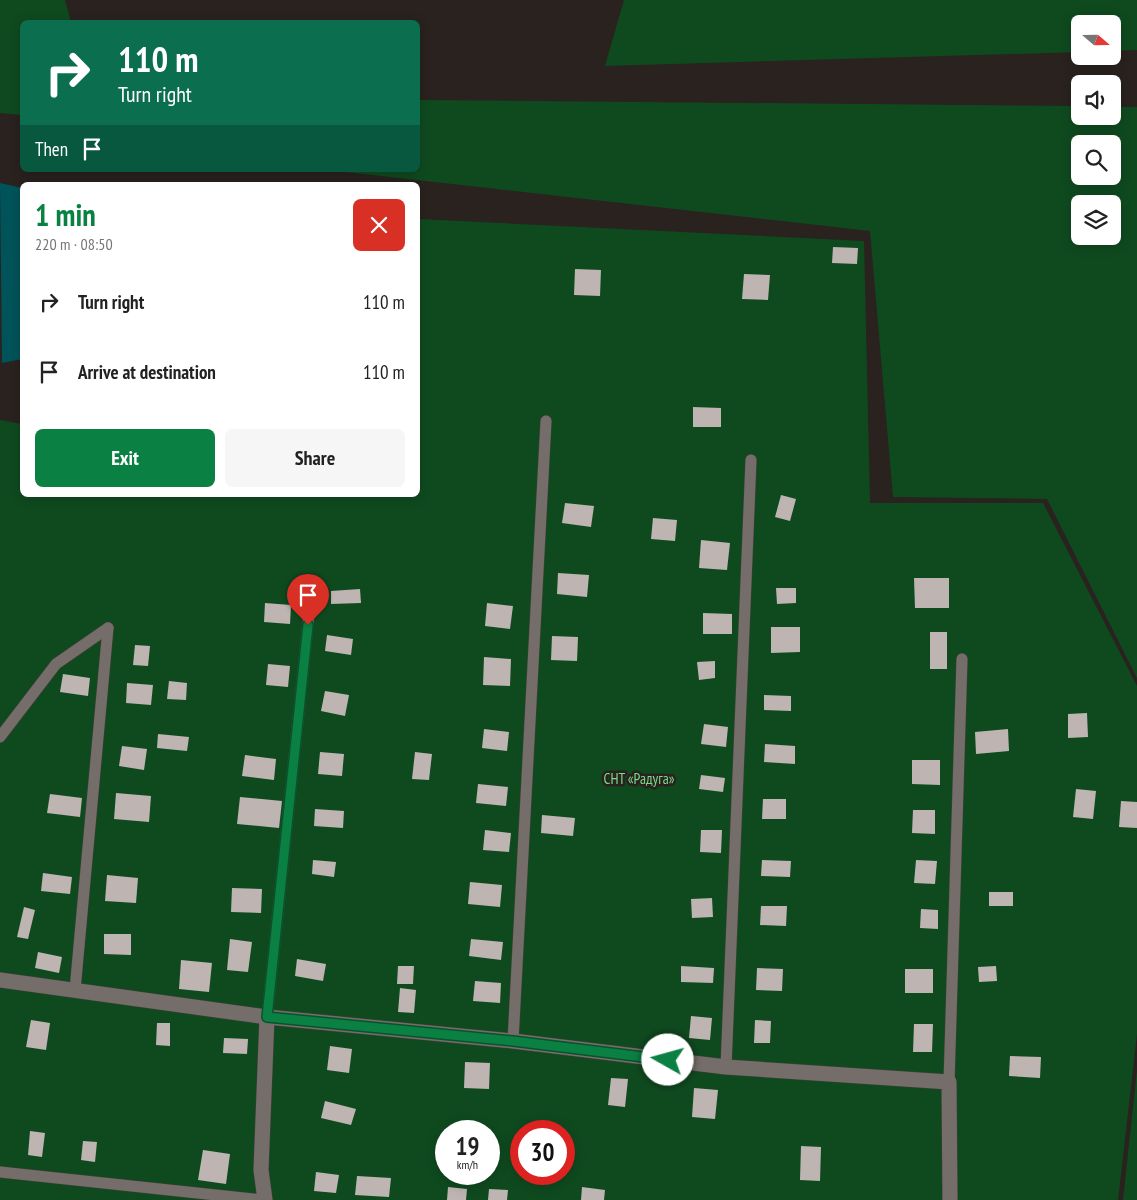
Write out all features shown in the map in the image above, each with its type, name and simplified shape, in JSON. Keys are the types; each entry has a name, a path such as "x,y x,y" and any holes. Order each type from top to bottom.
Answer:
{"street":[{"path":"0,980 267,1017 513,1041 726,1067 949,1082 950,1200"},
{"path":"264,1200 261,1170 267,1017"}],"lane":[{"path":"513,1041 546,421"},
{"path":"726,1067 751,460"},
{"path":"267,1017 312,586"},
{"path":"0,737 56,664 108,628 75,990"},
{"path":"949,1082 962,659"},
{"path":"0,1172 264,1200"}],"green space":[{"path":"0,0 65,0 70,20 20,20 20,115 0,113"},
{"path":"624,0 1137,0 1137,50 1121,51 1121,15 1071,15 1071,52 605,66"},
{"path":"420,100 1071,106 1071,125 1121,125 1121,107 1137,107 1137,678 1047,499 893,497 870,231 346,172 420,172"},
{"name":"СНТ «Радуга»","path":"420,219 864,241 870,503 1043,503 1137,686 1137,1034 1118,1200 0,1200 0,420 20,424 20,497 420,497"},
{"path":"1137,1070 1137,1200 1123,1200"}],"water":[{"path":"0,183 20,188 20,359 2,363"}],"building":[{"path":"833,247 858,248 857,264 832,263"},
{"path":"575,269 601,270 600,296 574,295"},
{"path":"744,274 770,275 768,300 742,299"},
{"path":"693,407 721,408 721,427 693,427"},
{"path":"781,495 796,499 790,521 775,517"},
{"path":"565,503 594,506 591,527 562,523"},
{"path":"653,518 677,520 675,541 651,539"},
{"path":"701,540 730,543 727,570 699,568"},
{"path":"558,573 589,575 587,597 557,594"},
{"path":"914,578 949,578 949,608 915,608"},
{"path":"776,588 796,588 796,603 777,604"},
{"path":"360,589 361,603 331,604 331,591"},
{"path":"265,603 291,605 290,624 264,622"},
{"path":"487,603 513,606 510,629 485,626"},
{"path":"703,613 732,614 732,634 703,634"},
{"path":"771,627 800,627 800,652 771,653"},
{"path":"930,632 947,632 947,669 930,669"},
{"path":"327,635 353,639 351,655 325,651"},
{"path":"552,636 578,637 577,661 551,660"},
{"path":"135,645 150,646 148,666 133,665"},
{"path":"484,657 511,659 510,686 483,685"},
{"path":"715,661 715,678 699,680 697,662"},
{"path":"268,664 290,666 288,687 266,685"},
{"path":"63,674 90,678 88,696 60,692"},
{"path":"169,681 187,683 186,700 167,699"},
{"path":"127,683 153,685 151,705 126,703"},
{"path":"325,691 349,695 345,716 321,711"},
{"path":"764,695 791,696 791,711 764,710"},
{"path":"1087,713 1088,737 1068,738 1068,714"},
{"path":"704,724 728,727 726,747 701,744"},
{"path":"484,729 509,732 507,751 482,748"},
{"path":"1008,729 1009,751 976,754 975,732"},
{"path":"158,734 189,737 187,751 157,748"},
{"path":"765,744 795,746 795,764 764,762"},
{"path":"122,746 147,749 144,770 119,766"},
{"path":"320,752 344,754 342,776 318,774"},
{"path":"415,752 432,754 429,780 412,779"},
{"path":"245,755 276,759 274,780 242,776"},
{"path":"912,760 940,760 940,785 912,784"},
{"path":"701,775 725,778 723,792 699,789"},
{"path":"478,784 508,787 506,806 476,803"},
{"path":"1076,789 1096,791 1093,819 1073,817"},
{"path":"116,793 151,796 149,822 114,819"},
{"path":"50,794 82,798 80,817 47,813"},
{"path":"240,797 282,801 279,828 237,824"},
{"path":"763,799 786,799 786,819 762,819"},
{"path":"1121,801 1137,802 1137,828 1119,827"},
{"path":"315,809 344,811 343,828 314,826"},
{"path":"913,810 935,810 935,834 912,833"},
{"path":"542,815 575,818 573,836 541,833"},
{"path":"485,830 511,833 509,852 483,850"},
{"path":"701,830 722,830 721,853 700,852"},
{"path":"313,860 336,862 334,877 312,874"},
{"path":"762,860 791,861 790,877 761,876"},
{"path":"916,860 937,861 935,884 914,883"},
{"path":"43,873 72,877 70,894 41,891"},
{"path":"107,875 138,878 136,903 105,901"},
{"path":"470,882 502,885 500,907 468,904"},
{"path":"232,888 262,889 261,913 231,912"},
{"path":"989,892 1013,892 1013,906 989,906"},
{"path":"712,898 713,917 692,918 691,899"},
{"path":"761,906 787,906 786,926 760,925"},
{"path":"24,907 35,910 28,939 17,937"},
{"path":"921,909 938,910 938,929 920,928"},
{"path":"104,934 131,934 131,955 104,954"},
{"path":"230,939 252,942 248,972 227,970"},
{"path":"471,939 503,942 501,960 469,956"},
{"path":"38,952 62,957 59,973 35,968"},
{"path":"297,959 326,964 323,981 295,976"},
{"path":"181,960 212,963 209,992 179,989"},
{"path":"398,966 414,966 413,984 397,984"},
{"path":"681,966 714,968 713,983 681,982"},
{"path":"996,966 997,981 979,982 978,967"},
{"path":"757,968 783,969 782,991 756,990"},
{"path":"905,969 933,969 933,993 905,993"},
{"path":"475,981 501,983 500,1003 473,1001"},
{"path":"400,988 416,990 414,1013 398,1012"},
{"path":"691,1016 712,1018 710,1040 689,1038"},
{"path":"31,1020 50,1023 46,1050 26,1047"},
{"path":"755,1020 771,1021 770,1043 754,1043"},
{"path":"157,1023 170,1023 170,1046 156,1045"},
{"path":"914,1024 933,1024 932,1052 913,1052"},
{"path":"224,1038 248,1039 247,1054 223,1053"},
{"path":"330,1046 352,1049 349,1073 327,1070"},
{"path":"1010,1056 1041,1057 1040,1078 1009,1076"},
{"path":"465,1062 490,1063 489,1089 464,1088"},
{"path":"611,1078 628,1079 625,1107 608,1105"},
{"path":"694,1088 718,1090 715,1119 692,1117"},
{"path":"325,1101 356,1109 351,1125 321,1118"},
{"path":"30,1131 45,1133 42,1157 28,1155"},
{"path":"83,1141 97,1142 95,1162 81,1160"},
{"path":"801,1146 821,1147 820,1181 800,1180"},
{"path":"203,1150 230,1154 226,1184 198,1180"},
{"path":"316,1172 339,1175 336,1193 314,1191"},
{"path":"357,1176 391,1178 389,1197 355,1195"},
{"path":"448,1187 467,1189 466,1200 447,1200"},
{"path":"582,1187 605,1190 604,1200 581,1200"},
{"path":"489,1189 508,1190 507,1200 488,1200"}],"route":[{"path":"308,625 267,1017 513,1041 668,1060"}]}
